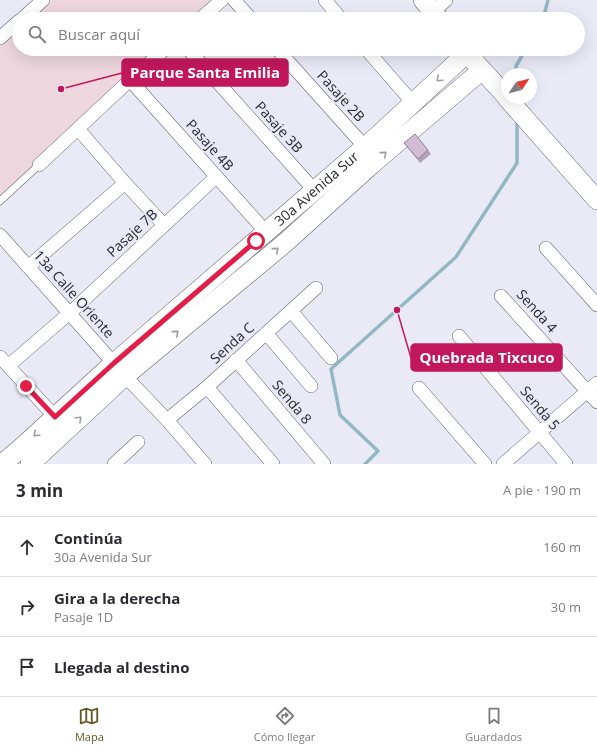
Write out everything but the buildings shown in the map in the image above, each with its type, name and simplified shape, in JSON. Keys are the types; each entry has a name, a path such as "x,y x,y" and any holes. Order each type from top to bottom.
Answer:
{"street":[{"path":"30,12 43,0"},
{"path":"208,12 222,0"},
{"path":"234,0 245,12"},
{"path":"325,0 335,12"},
{"path":"0,38 12,28"},
{"path":"39,165 157,56"},
{"name":"Pasaje 3B","path":"194,56 315,191"},
{"name":"Pasaje 2B","path":"283,56 365,147"},
{"path":"372,56 413,103"},
{"name":"30a Avenida Sur","path":"2,461 55,417 286,242 355,167 365,147 461,56"},
{"path":"470,56 501,91"},
{"name":"30a Avenida Sur","path":"33,463 120,369 266,232 315,191 355,167 482,70"},
{"name":"Pasaje 4B","path":"130,80 266,232"},
{"path":"513,104 597,200"},
{"path":"78,129 164,225"},
{"name":"Pasaje 7B","path":"4,362 69,313 216,177"},
{"path":"28,267 125,183"},
{"name":"13a Calle Oriente","path":"0,235 205,464"},
{"path":"546,248 597,304"},
{"name":"Senda C","path":"167,420 207,387 316,288"},
{"name":"Senda 4","path":"501,296 592,387 597,402"},
{"path":"291,311 331,358"},
{"path":"266,333 311,386"},
{"name":"Senda 5","path":"459,336 566,464"},
{"name":"Senda 8","path":"236,360 324,464"},
{"path":"4,362 55,417"},
{"path":"207,387 273,464"},
{"path":"503,464 592,387"},
{"path":"419,388 485,464"},
{"path":"114,464 138,442"}],"lane":[{"path":"0,201 39,165"}],"shaded area":[{"path":"51,0 222,0 208,12 37,12"},
{"path":"12,34 12,56 159,56 0,200 0,44"}],"waterway":[{"path":"545,12 548,0"},
{"path":"516,68 522,56"},
{"path":"365,464 378,451 340,415 331,369 456,257 517,163 517,119"}],"place":[{"name":"Parque Santa Emilia","path":"61,89"},
{"name":"Quebrada Tixcuco","path":"397,310"}],"route":[{"path":"26,386 55,417 114,363 256,241"}]}
